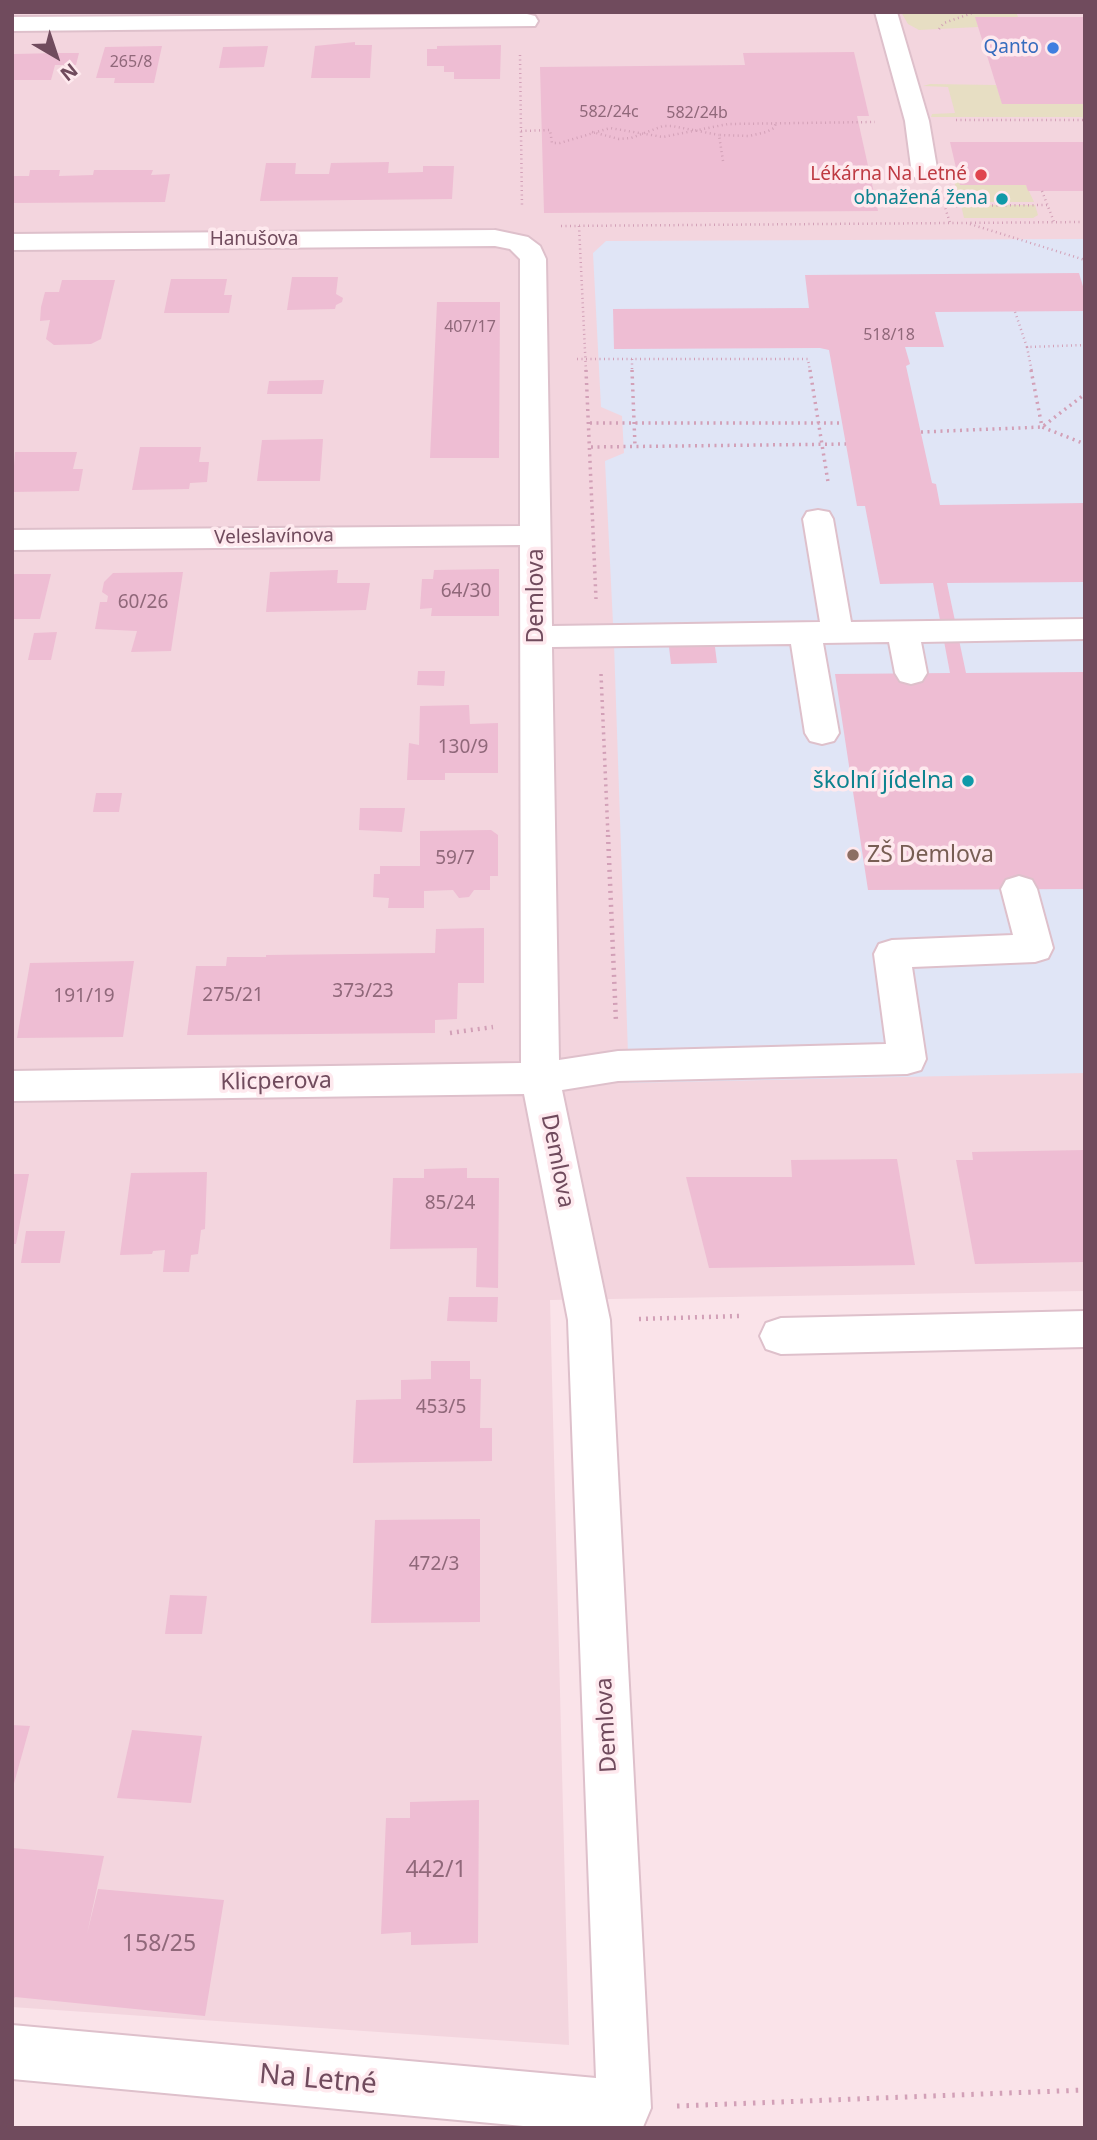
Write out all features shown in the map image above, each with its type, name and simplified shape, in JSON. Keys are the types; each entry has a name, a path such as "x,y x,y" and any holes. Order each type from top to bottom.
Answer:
{"street":[{"path":"886,12 917,121 925,174"},
{"path":"12,24 527,21"},
{"name":"Hanušova","path":"12,242 495,238"},
{"name":"Demlova","path":"495,238 519,243 531,252 533,259 540,1077 589,1320 624,2108"},
{"path":"818,519 822,733"},
{"name":"Veleslavínova","path":"12,540 535,535"},
{"path":"536,636 1085,629"},
{"path":"903,631 911,673"},
{"name":"Klicperova","path":"12,1086 540,1077 618,1066 907,1059 892,954 1035,948 1019,889"},
{"path":"781,1336 1085,1329"},
{"name":"Na Letné","path":"12,2052 624,2108"}],"path":[{"path":"939,29 944,23 975,12"},
{"path":"522,213 519,31 527,21"},
{"path":"613,119 613,128"},
{"path":"671,120 672,126"},
{"path":"947,120 1085,120"},
{"path":"521,131 550,130 552,143 613,128 663,137 728,124 858,122"},
{"path":"592,132 619,139 663,126 672,126 719,135 749,136 766,132 774,128 776,123"},
{"path":"719,135 723,161"},
{"path":"1042,191 1054,222"},
{"path":"945,206 1047,205"},
{"path":"556,226 1085,222"},
{"path":"966,223 1085,260"},
{"path":"579,226 597,611"},
{"path":"1016,312 1027,347 1042,427"},
{"path":"1027,347 1085,345"},
{"path":"599,359 808,359 833,515 818,519"},
{"path":"632,359 635,446"},
{"path":"1042,427 1085,394"},
{"path":"590,424 842,423"},
{"path":"920,432 1042,427 1085,444"},
{"path":"591,447 846,444"},
{"path":"600,669 618,1066"},
{"path":"445,1034 465,1029 503,1026"},
{"path":"624,2108 1085,2090"}],"shaded area":[{"path":"12,12 1085,12 1085,1291 550,1300 569,2045 12,2007"},
{"path":"901,12 1016,12 1018,17 976,17 978,27 919,30 908,24"},
{"path":"996,85 1003,104 1085,104 1085,123 1082,117 931,117 932,114 955,113 948,87 923,86"},
{"path":"950,167 956,167 960,185 1026,185 1034,202 960,202"},
{"path":"961,205 1035,205 1038,215 1033,218 964,218"},
{"name":"ZŠ Demlova","path":"1085,239 1085,1073 629,1083 605,461 624,453 622,416 601,407 593,253 606,241"}],"building":[{"path":"975,17 1085,17 1085,104 1002,104"},
{"path":"355,42 355,45 372,45 370,78 311,78 315,46"},
{"path":"501,45 500,79 454,79 454,72 444,72 444,66 427,66 427,49 437,49 437,46"},
{"path":"162,46 154,83 114,83 115,78 96,78 105,47"},
{"path":"268,46 264,67 219,68 223,47"},
{"path":"854,52 869,116 857,116 878,211 544,213 540,67 745,65 743,53"},
{"path":"79,53 76,65 55,65 51,80 12,80 14,54"},
{"path":"950,142 1085,142 1085,191 1028,191 1026,185 960,185"},
{"path":"389,162 388,173 423,172 423,166 454,166 452,199 260,201 266,163 296,163 295,174 329,174 331,163"},
{"path":"30,170 60,170 59,176 93,175 94,170 153,170 151,175 170,174 165,202 12,203 12,176 29,176"},
{"path":"1079,273 1085,293 1085,311 935,312 944,347 905,347 910,364 906,366 932,483 936,484 940,505 1085,503 1085,582 947,583 966,673 1085,672 1085,889 868,890 835,674 950,673 933,583 880,584 865,506 857,506 829,350 614,349 613,309 809,308 805,275"},
{"path":"292,277 338,277 336,294 343,298 342,302 336,305 335,309 287,310"},
{"path":"171,279 227,279 224,295 232,295 229,313 164,313"},
{"path":"62,280 115,280 101,339 91,344 54,345 46,339 50,320 40,321 45,292 59,292"},
{"path":"437,302 500,302 499,458 430,458"},
{"path":"324,380 322,394 267,394 269,381"},
{"path":"323,439 320,481 257,481 262,440"},
{"path":"140,447 201,447 199,462 209,462 207,482 190,483 189,489 132,490"},
{"path":"15,452 77,452 73,469 83,469 79,491 12,492"},
{"path":"499,569 499,616 431,616 432,608 420,609 422,579 433,579 434,570"},
{"path":"338,570 337,583 370,583 366,610 266,612 270,572"},
{"path":"183,572 171,651 131,652 137,631 95,629 100,602 107,602 108,596 102,592 104,582 113,573"},
{"path":"51,574 40,619 12,619 12,575"},
{"path":"57,632 51,660 28,660 34,633"},
{"path":"669,647 715,647 717,663 671,664"},
{"path":"418,671 445,671 444,686 417,685"},
{"path":"469,705 470,724 498,723 498,773 445,773 445,780 407,780 409,743 419,745 420,706"},
{"path":"96,793 122,793 119,812 93,812"},
{"path":"360,808 405,808 402,832 359,830"},
{"path":"491,830 498,835 498,876 490,876 490,890 474,890 469,897 459,898 453,890 424,891 424,908 388,908 389,898 373,897 374,874 380,874 380,866 420,866 420,831"},
{"path":"484,928 484,983 458,983 457,1019 435,1020 435,1033 187,1035 196,966 226,966 227,957 435,953 436,929"},
{"path":"134,961 123,1037 17,1038 30,963"},
{"path":"1085,1150 1085,1262 975,1264 956,1160 973,1160 972,1152"},
{"path":"897,1159 915,1265 709,1268 686,1177 792,1177 791,1160"},
{"path":"467,1168 467,1178 499,1178 498,1288 476,1287 477,1248 390,1249 393,1178 424,1178 424,1169"},
{"path":"207,1172 205,1229 201,1230 198,1254 191,1255 189,1272 163,1272 165,1250 153,1251 152,1254 120,1255 131,1173"},
{"path":"12,1174 29,1174 16,1244 12,1244"},
{"path":"26,1231 65,1231 60,1263 21,1263"},
{"path":"449,1297 498,1297 497,1322 447,1321"},
{"path":"431,1361 470,1361 470,1379 481,1379 480,1428 492,1428 492,1461 353,1463 356,1400 401,1399 401,1380 431,1379"},
{"path":"480,1519 480,1622 371,1623 375,1520"},
{"path":"170,1595 207,1596 202,1634 165,1634"},
{"path":"12,1725 30,1726 13,1787 12,1787"},
{"path":"132,1730 202,1736 191,1803 117,1798"},
{"path":"479,1800 478,1943 411,1945 411,1932 381,1934 386,1818 410,1818 410,1802"},
{"path":"12,1848 104,1856 87,1934 98,1889 224,1900 205,2016 15,1997 12,2002"}],"place":[{"name":"Qanto","path":"1053,48"},
{"name":"Lékárna Na Letné","path":"981,175"},
{"name":"obnažená žena","path":"1002,199"},
{"name":"školní jídelna","path":"968,781"},
{"name":"ZŠ Demlova","path":"853,855"}]}
